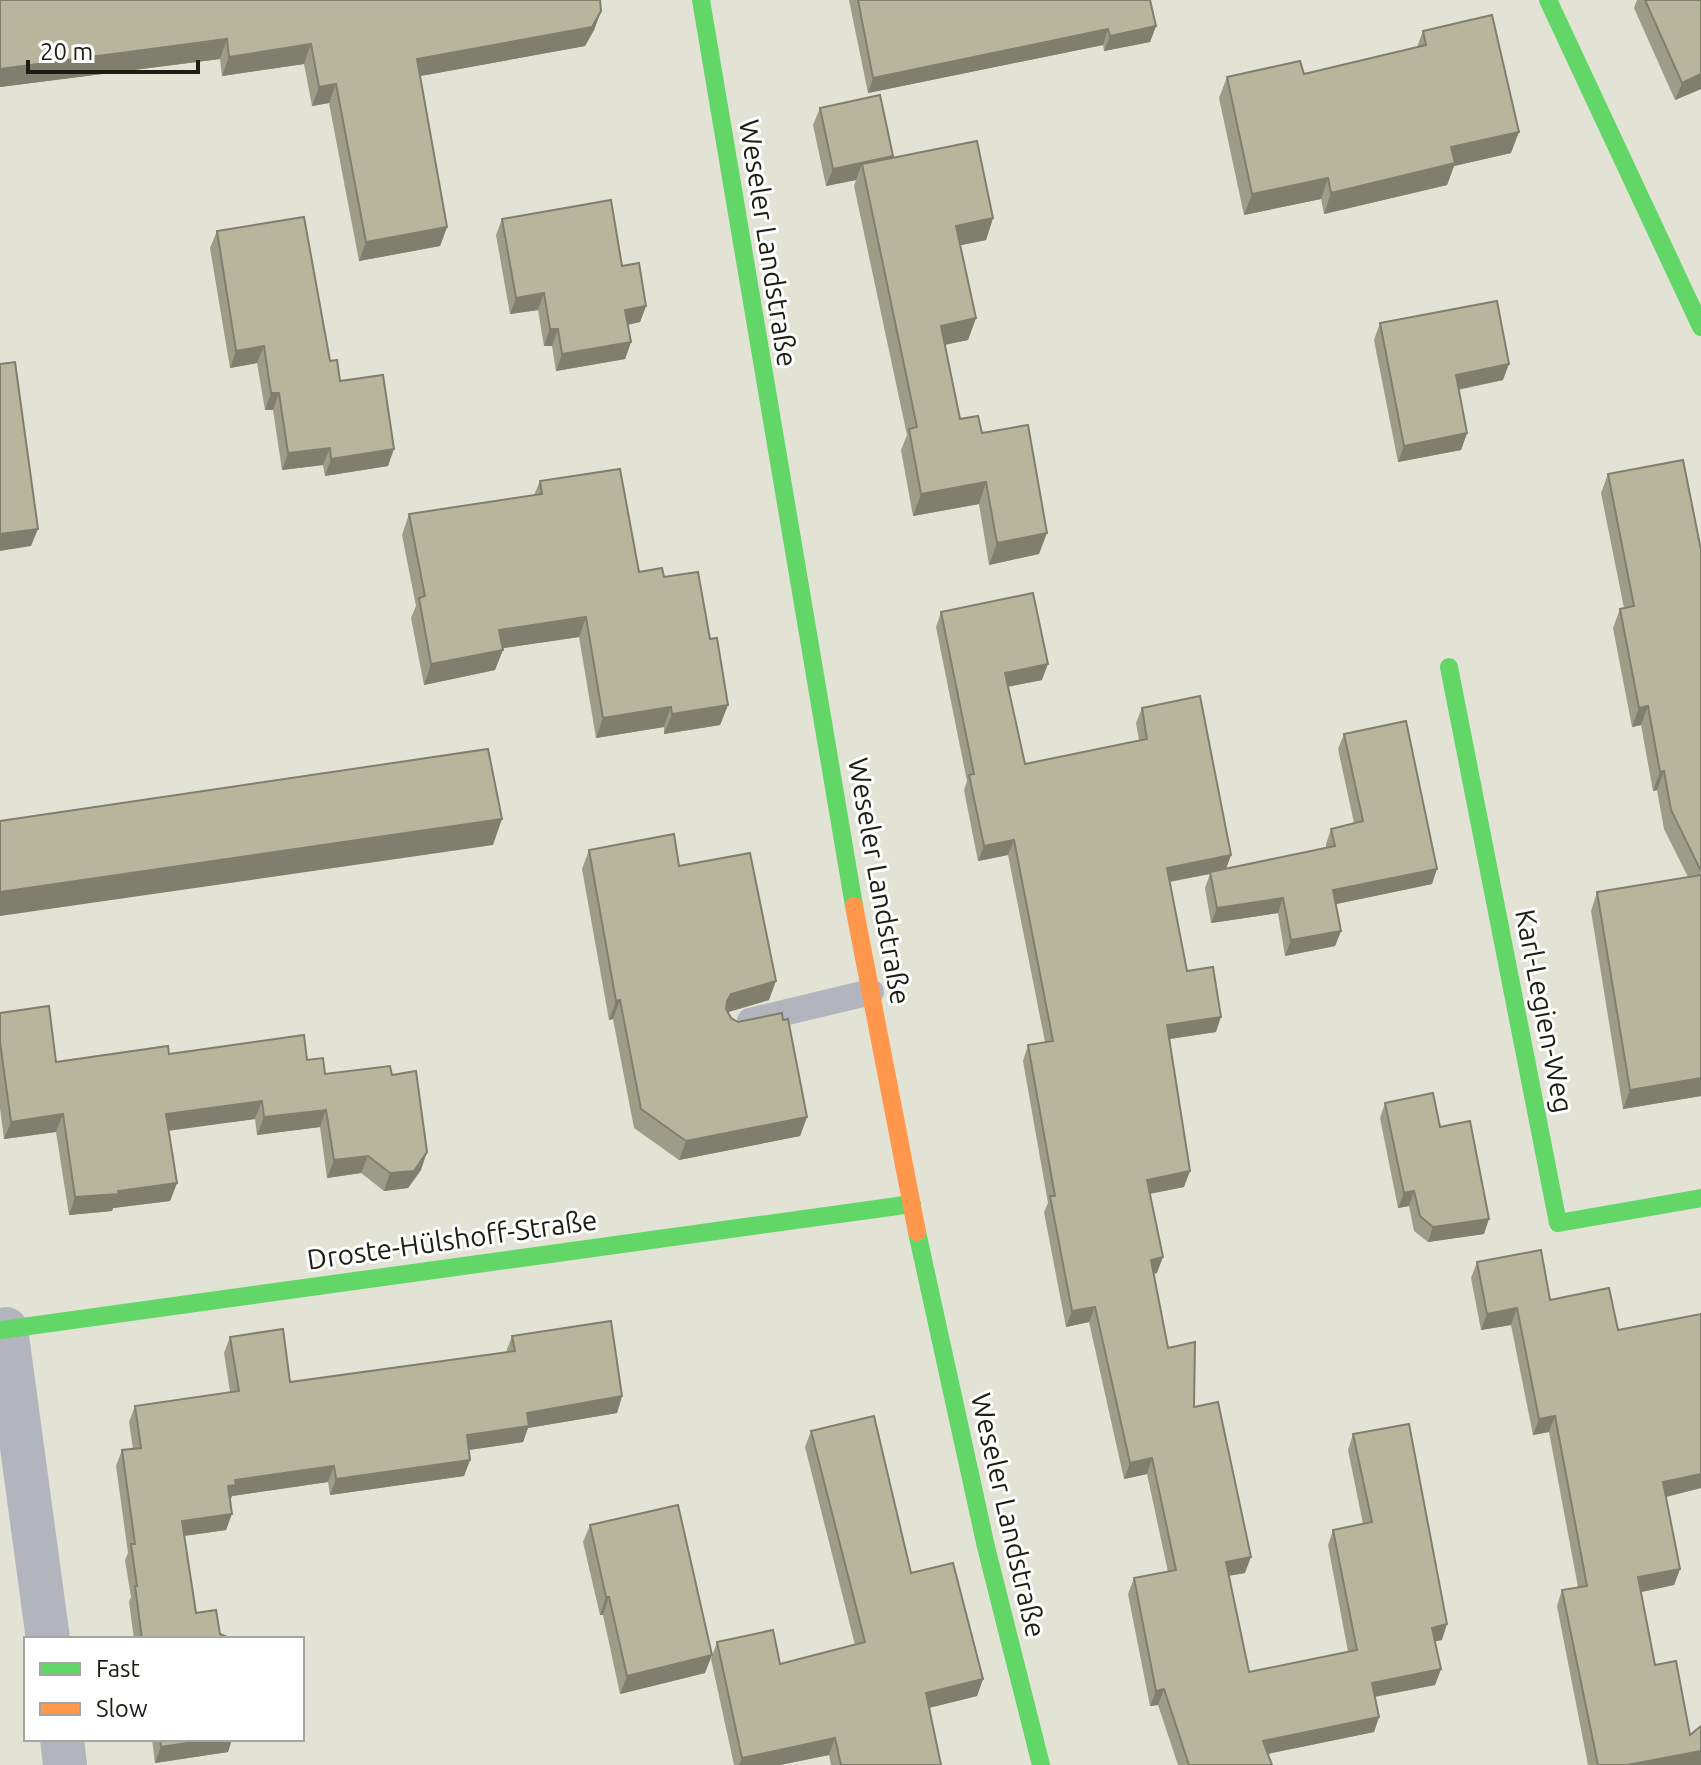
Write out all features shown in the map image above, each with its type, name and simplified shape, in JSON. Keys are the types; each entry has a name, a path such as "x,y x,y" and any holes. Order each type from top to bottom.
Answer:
{"street":[{"name":"Weseler Landstraße","path":"701,0 779,471 871,992 988,1563 1041,1765"},
{"path":"1548,0 1701,327"},
{"name":"Karl-Legien-Weg","path":"1449,667 1558,1223 1701,1198"},
{"name":"Droste-Hülshoff-Straße","path":"3,1330 912,1204"},
{"path":"3,1330 48,1637"},
{"path":"62,1741 65,1765"}],"lane":[{"path":"735,1025 871,992"}],"building":[{"path":"0,0 600,0 601,11 592,27 417,59 447,227 366,242 336,84 319,87 311,44 229,57 227,39 0,69"},
{"path":"858,0 1150,0 1156,26 1110,36 1108,29 873,78"},
{"path":"1645,0 1701,0 1701,74 1682,83"},
{"path":"1492,15 1519,132 1451,147 1455,163 1331,193 1328,178 1252,194 1227,77 1300,61 1304,74 1426,45 1423,31"},
{"path":"880,95 893,156 833,169 820,108"},
{"path":"977,141 993,218 956,226 976,318 941,326 960,419 978,416 982,433 1028,425 1047,533 997,543 986,482 921,494 909,429 917,427 862,164"},
{"path":"611,200 622,266 639,263 646,306 625,310 631,342 562,354 558,329 550,329 544,293 516,298 502,219"},
{"path":"304,217 330,361 337,360 340,381 383,375 394,449 331,459 330,448 288,453 279,393 271,393 264,346 236,351 217,231"},
{"path":"1497,301 1509,364 1456,375 1467,433 1404,446 1380,323"},
{"path":"15,362 38,529 0,534 0,364"},
{"path":"1683,460 1701,550 1701,871 1671,810 1664,771 1660,772 1648,706 1639,708 1620,609 1634,606 1608,474"},
{"path":"620,469 639,572 662,568 664,577 698,572 710,639 717,638 728,705 672,714 671,707 603,718 586,617 499,630 503,650 431,664 419,598 425,596 409,514 542,494 540,481"},
{"path":"1033,593 1048,664 1005,673 1025,764 1147,739 1142,708 1200,696 1231,855 1167,868 1187,971 1213,967 1221,1017 1167,1025 1190,1171 1147,1180 1163,1257 1151,1260 1168,1348 1195,1342 1194,1407 1218,1402 1251,1557 1226,1562 1249,1672 1357,1650 1333,1530 1372,1522 1353,1434 1409,1424 1447,1624 1432,1628 1441,1669 1372,1683 1379,1717 1263,1741 1272,1765 1189,1765 1164,1689 1156,1691 1134,1578 1176,1570 1152,1458 1130,1463 1095,1307 1072,1311 1050,1196 1055,1196 1028,1045 1053,1041 1014,840 984,846 969,775 974,774 941,612"},
{"path":"1406,721 1437,869 1333,890 1341,931 1291,940 1283,898 1217,908 1210,872 1335,846 1331,829 1363,821 1344,734"},
{"path":"488,749 502,819 0,892 0,821"},
{"path":"674,834 679,866 750,853 776,981 731,994 726,1009 731,1018 738,1022 782,1013 783,1020 788,1019 807,1117 686,1141 641,1109 620,1000 616,1001 589,850"},
{"path":"1701,875 1701,1078 1630,1090 1597,892"},
{"path":"49,1006 56,1062 168,1046 169,1054 304,1035 307,1060 323,1058 325,1074 390,1066 392,1075 416,1071 427,1152 414,1171 390,1173 368,1156 334,1160 326,1110 264,1117 262,1101 166,1114 177,1183 118,1191 119,1194 75,1197 63,1114 11,1122 0,1042 0,1013"},
{"path":"1433,1093 1440,1127 1470,1121 1489,1219 1433,1227 1420,1216 1414,1191 1404,1193 1385,1103"},
{"path":"1541,1250 1550,1300 1609,1288 1618,1330 1701,1314 1701,1474 1663,1482 1680,1569 1638,1577 1655,1665 1676,1661 1690,1735 1701,1726 1701,1751 1627,1765 1598,1765 1562,1590 1587,1586 1555,1416 1539,1419 1517,1308 1487,1314 1477,1262"},
{"path":"611,1321 622,1396 527,1413 529,1426 467,1435 470,1460 336,1479 334,1466 235,1480 236,1485 228,1486 232,1514 182,1521 196,1613 216,1610 220,1634 227,1637 142,1637 131,1544 135,1544 122,1450 141,1448 135,1406 239,1391 230,1337 283,1329 290,1382 515,1351 512,1336"},
{"path":"874,1416 911,1573 953,1563 983,1679 926,1693 941,1765 841,1765 835,1738 742,1758 717,1642 773,1630 780,1664 865,1642 811,1431"},
{"path":"678,1505 712,1655 627,1676 590,1525"},
{"path":"160,1741 200,1741 161,1747"}],"traffic: fast":[{"path":"701,0 854,906"},
{"path":"1548,0 1701,327"},
{"path":"1449,667 1558,1223 1701,1198"},
{"path":"0,1330 912,1204"},
{"path":"917,1232 986,1547 1041,1765"}],"traffic: slow":[{"path":"854,906 917,1232"}]}
